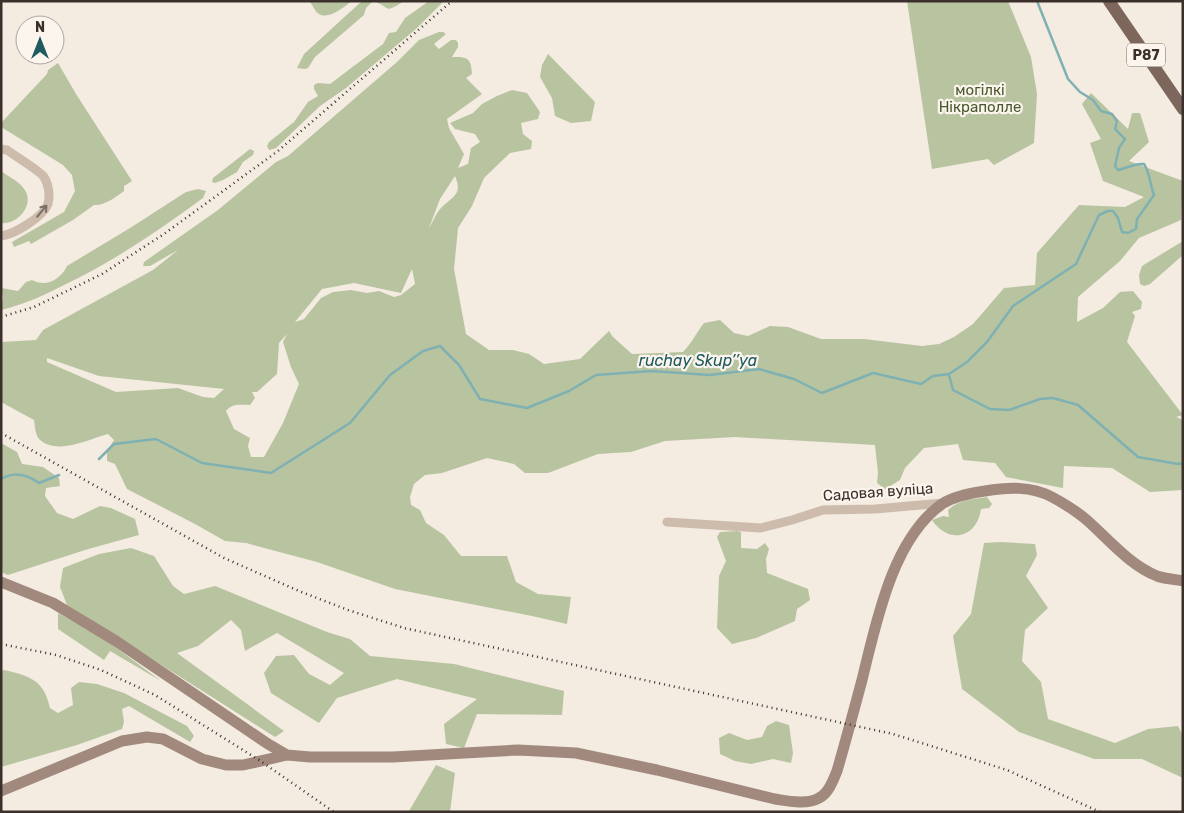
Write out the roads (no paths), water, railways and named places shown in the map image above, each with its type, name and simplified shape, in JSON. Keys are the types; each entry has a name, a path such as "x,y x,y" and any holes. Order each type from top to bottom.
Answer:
{"main road":[{"name":"Р87","path":"1109,1 1183,109"}],"street":[{"path":"1,149 7,150 44,176 49,190 48,204 36,218 4,233"},
{"name":"Садовая вуліца","path":"667,522 761,528 823,510 875,509 945,503 973,493 998,488 1017,488 1049,495 1088,521 1111,543 1144,569 1158,577 1183,581"},
{"name":"Садовая вуліца","path":"287,755 310,758 393,757 518,750 576,753 792,802 819,798 828,789 837,771 873,636 895,569 922,523 945,503"},
{"path":"1,582 53,603 116,641 287,755"},
{"path":"1,791 122,740 147,737 164,739 202,759 226,765 243,765 287,755"}],"waterway":[{"name":"ruchay Skup’’ya","path":"99,459 114,444 156,439 202,463 271,473 350,423 390,375 423,351 440,346 459,365 480,399 527,408 569,391 596,375 652,371 710,375 759,369 794,379 822,393 873,373 921,384 933,376 949,374 967,362 987,342 1013,306 1076,264 1099,215 1113,211 1118,218 1122,232 1128,233 1136,229 1137,219 1154,195 1148,171 1144,164 1118,170 1115,166 1119,148 1125,139 1115,129 1117,121 1112,114 1101,111 1093,100 1080,92 1068,79 1037,1"},
{"path":"949,375 953,390 990,409 1009,410 1040,399 1053,398 1078,405 1138,457 1178,464 1183,463"},
{"name":"ruchay Skup’’ya","path":"1,479 11,475 21,475 39,483 59,475"}],"railway":[{"path":"1,317 34,307 102,274 164,234 278,151 452,1"},
{"path":"1,433 224,558 348,610 404,628 893,734 1007,770 1100,812"},
{"path":"1,644 56,655 101,670 155,695 259,760 334,812"}],"park label":[{"name":"могілкі Нікраполле","path":"980,98"}]}
